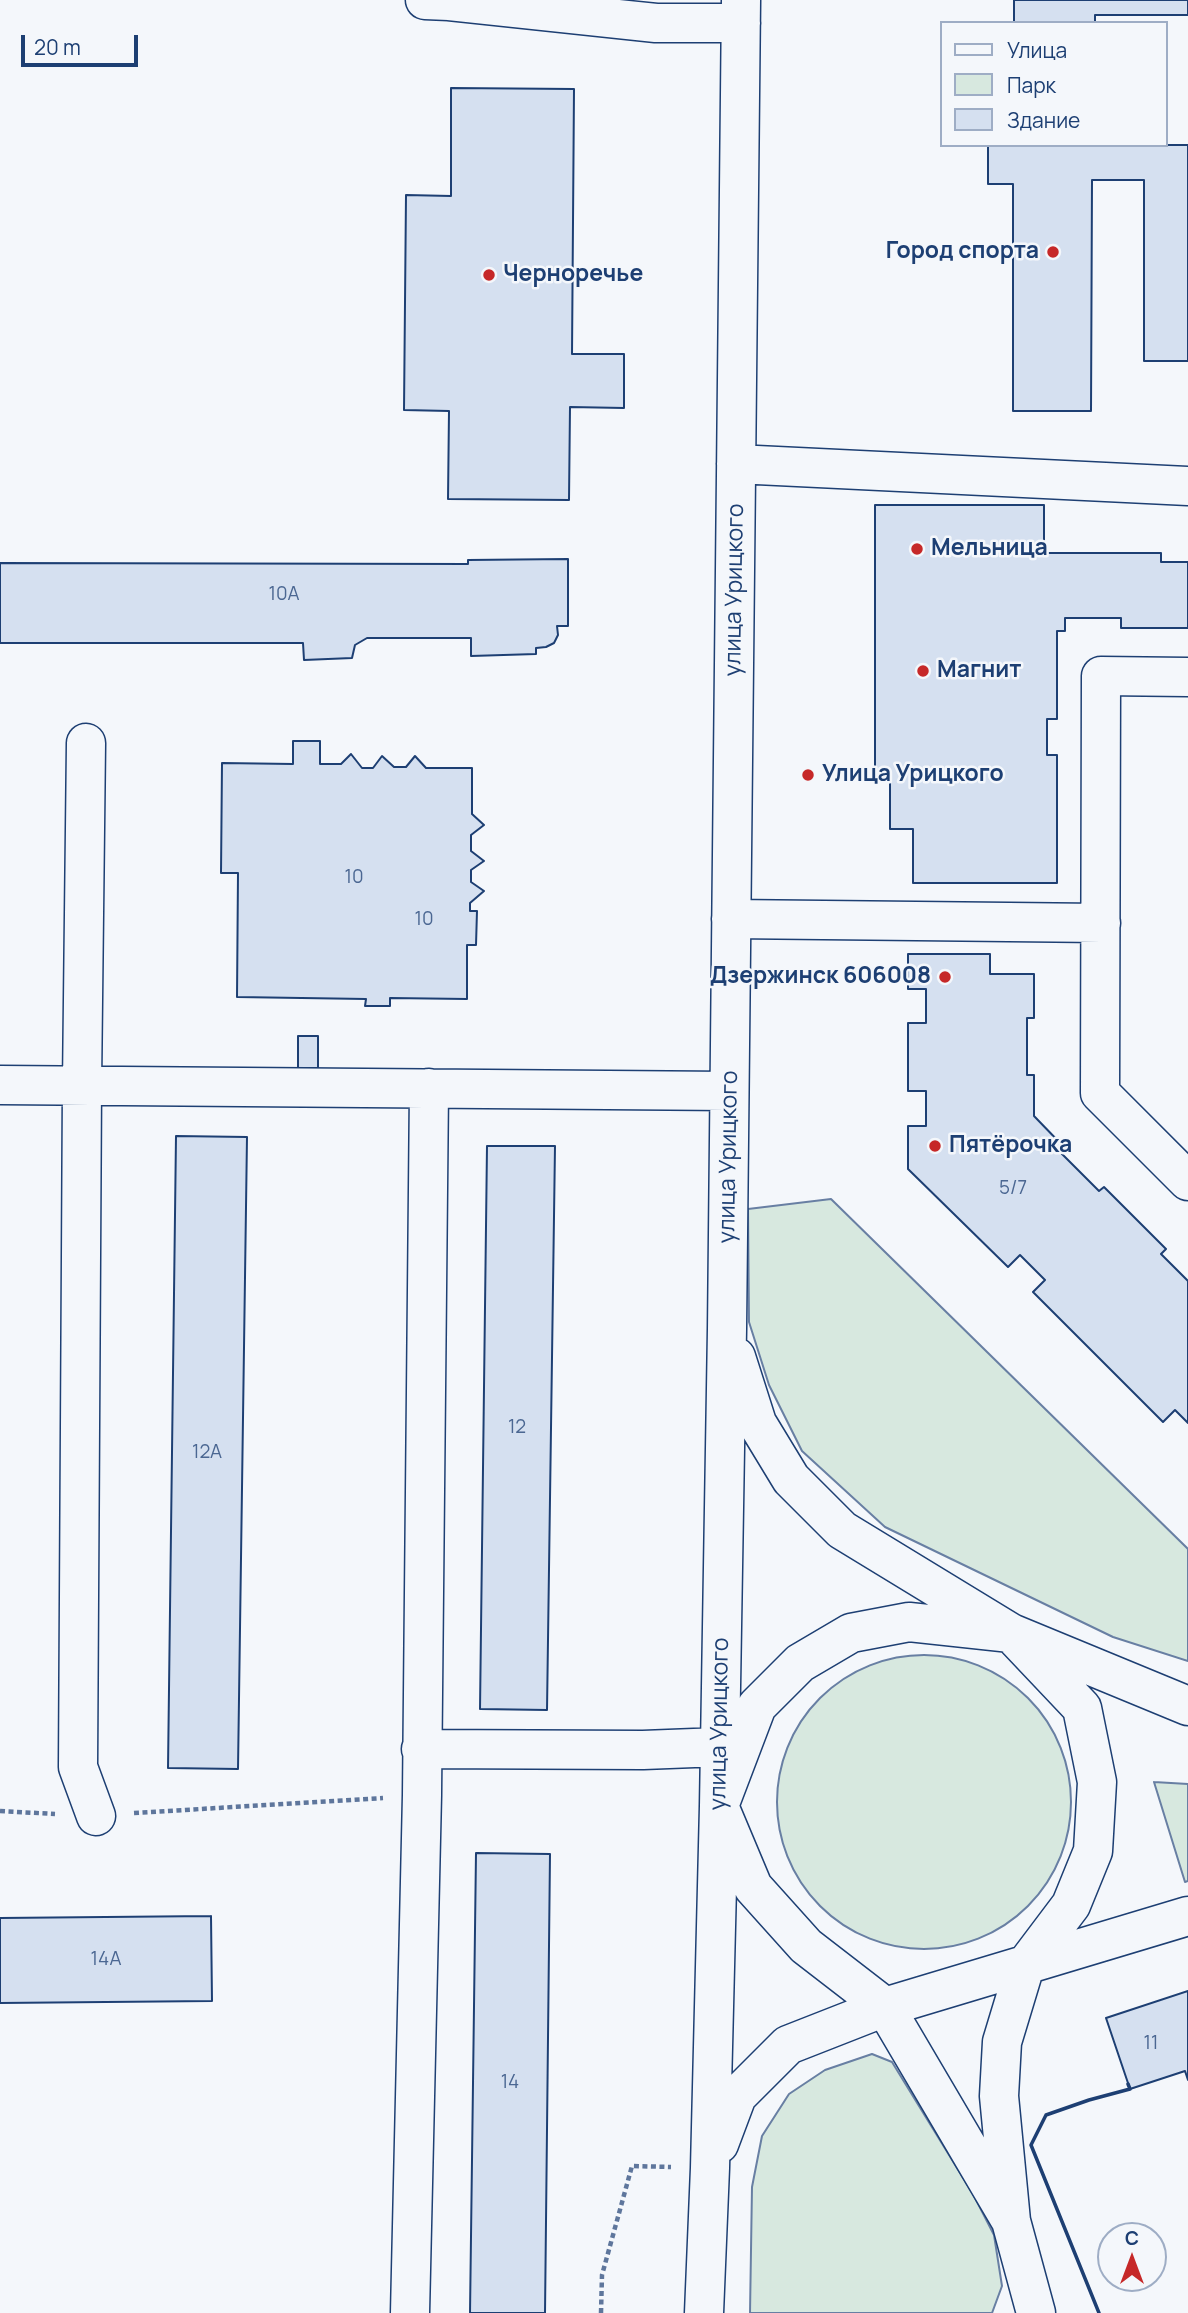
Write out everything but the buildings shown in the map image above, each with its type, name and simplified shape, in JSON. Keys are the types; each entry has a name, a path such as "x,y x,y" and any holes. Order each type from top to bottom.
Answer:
{"street":[{"path":"425,0 449,0 656,23 741,11"},
{"name":"улица Урицкого","path":"705,2313 719,1807 727,1329 741,11"},
{"path":"736,464 1188,486"},
{"path":"1188,677 1101,676 1100,1093 1188,1181"},
{"path":"86,743 78,1768 96,1816"},
{"path":"731,919 1101,923"},
{"path":"0,1084 729,1091"},
{"path":"410,2313 422,1795 429,1088"},
{"path":"727,1329 757,1423 792,1479 842,1530 1011,1633 1188,1706"},
{"path":"1011,2221 885,2007 806,1946 753,1887 719,1807 757,1706 800,1663 851,1633 909,1622 1011,1633 1082,1707 1097,1782 1093,1851 1071,1905 1025,1966 1002,2042 999,2096 1011,2221 1036,2313"},
{"path":"421,1749 643,1750 720,1747"},
{"path":"710,2168 737,2095 788,2045 885,2007 1188,1916"}],"path":[{"path":"0,1811 96,1816 422,1795"},
{"path":"601,2313 602,2274 632,2166"}],"green space":[{"path":"831,1199 1188,1549 1188,1661 1113,1637 885,1527 802,1451 769,1385 749,1322 748,1209"},
{"path":"924,1655 953,1658 980,1666 1006,1680 1028,1698 1046,1720 1060,1746 1068,1773 1071,1802 1068,1831 1060,1858 1046,1884 1028,1906 1006,1924 980,1938 953,1946 924,1949 895,1946 868,1938 842,1924 820,1906 802,1884 788,1858 780,1831 777,1802 780,1773 788,1746 802,1720 820,1698 842,1680 868,1666 895,1658"},
{"path":"1154,1782 1188,1784 1188,1881 1185,1882"},
{"path":"872,2054 892,2062 973,2194 994,2235 1002,2286 992,2313 750,2313 752,2187 762,2136 789,2094 825,2070"}],"wall":[{"path":"1099,2313 1031,2145 1046,2115 1130,2089 1128,2084"}],"place":[{"name":"Город спорта","path":"1053,252"},
{"name":"Черноречье","path":"489,275"},
{"name":"Мельница","path":"917,549"},
{"name":"Магнит","path":"923,671"},
{"name":"Улица Урицкого","path":"808,775"},
{"name":"Дзержинск 606008","path":"945,977"},
{"name":"Пятёрочка","path":"935,1146"}]}
